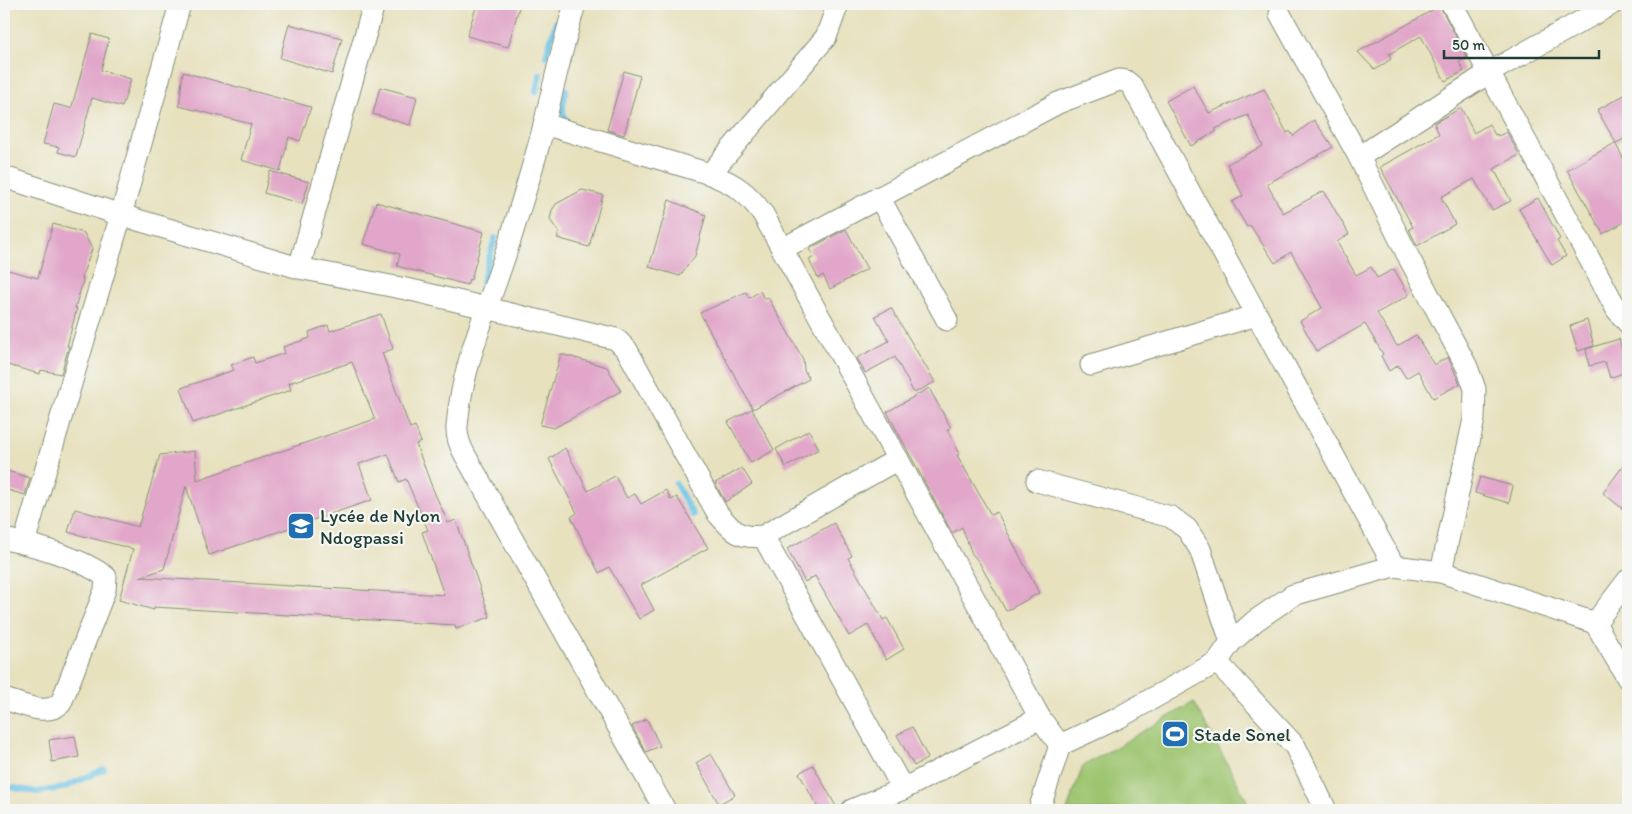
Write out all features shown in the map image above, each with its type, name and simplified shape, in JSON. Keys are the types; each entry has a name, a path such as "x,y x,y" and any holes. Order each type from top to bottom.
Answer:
{"street":[{"path":"4,699 47,711 54,709 60,703 105,590 106,577 95,568 14,541 121,215 180,4"},
{"path":"299,268 374,4"},
{"path":"575,4 556,67 544,124 506,254 485,309 464,385 457,428 459,443 665,810"},
{"path":"710,174 826,37 838,4"},
{"path":"1452,4 1617,310 1628,323"},
{"path":"1358,157 1490,72 1612,4"},
{"path":"1280,14 1358,157 1467,368 1474,390 1474,419 1441,572"},
{"path":"782,248 1058,103 1119,80 1126,81 1132,86 1394,566"},
{"path":"544,124 710,174 735,184 753,200 782,248 1040,718 1060,745"},
{"path":"4,177 121,215 299,268 411,290 485,309 603,334 616,339 627,350 718,514 733,532 749,538 763,536 898,459"},
{"path":"879,197 947,320"},
{"path":"1091,364 1257,315"},
{"path":"1037,481 1171,517 1187,529 1200,549 1231,642"},
{"path":"763,536 903,789"},
{"path":"1040,810 1060,745 1118,718 1217,662 1231,642 1255,620 1293,595 1394,566 1441,572 1594,623 1628,679"},
{"path":"1594,623 1628,580"},
{"path":"1217,662 1295,746 1326,810"},
{"path":"852,810 903,789 1040,718"}],"green space":[{"name":"Stade Sonel","path":"1194,702 1252,810 1067,810 1083,766"}],"building":[{"path":"477,4 520,4 508,47 467,36"},
{"path":"1440,6 1467,58 1459,62 1464,71 1445,81 1421,36 1389,54 1391,59 1375,70 1358,52"},
{"path":"289,24 342,38 332,74 280,58"},
{"path":"92,34 109,39 101,70 131,79 122,107 92,98 76,157 58,152 59,147 43,144 54,104 70,108 72,106"},
{"path":"624,71 640,76 624,135 607,130"},
{"path":"183,72 311,107 300,141 289,137 280,171 241,160 251,124 179,106"},
{"path":"1193,86 1209,113 1264,89 1287,133 1290,131 1293,136 1314,120 1333,147 1267,184 1283,213 1324,191 1349,234 1337,242 1356,275 1371,267 1377,278 1394,269 1409,295 1377,313 1397,346 1416,335 1434,365 1448,357 1460,384 1433,398 1418,371 1406,378 1398,365 1389,371 1381,356 1383,354 1365,324 1317,351 1300,321 1322,308 1291,252 1275,263 1250,225 1247,227 1232,202 1243,196 1227,164 1263,146 1248,115 1215,129 1217,131 1191,146 1166,101"},
{"path":"380,87 417,97 410,125 373,114"},
{"path":"1628,93 1628,137 1616,143 1597,110"},
{"path":"1461,108 1474,133 1489,124 1495,135 1497,134 1498,136 1507,132 1519,155 1494,169 1511,201 1492,210 1474,179 1441,197 1455,224 1417,246 1409,229 1413,227 1380,167 1439,134 1434,123"},
{"path":"1615,143 1628,167 1628,220 1603,234 1567,170"},
{"path":"270,171 309,182 302,204 264,193"},
{"path":"582,190 603,195 589,247 557,238 559,232 550,220 552,210 556,204"},
{"path":"1538,198 1560,239 1557,241 1566,256 1552,265 1519,209"},
{"path":"669,200 706,215 695,256 680,276 649,267"},
{"path":"376,202 484,232 471,280 469,279 467,285 397,266 400,254 363,244"},
{"path":"53,224 84,233 92,249 82,276 83,281 75,308 77,308 67,346 69,346 61,374 41,370 40,374 4,364 4,269 38,278"},
{"path":"846,229 867,269 830,289 823,275 818,278 809,260 814,257 809,249"},
{"path":"760,291 764,299 768,297 803,359 804,370 809,379 753,409 700,313 746,292 749,298"},
{"path":"891,308 935,382 914,393 895,357 865,373 857,358 889,341 875,316"},
{"path":"381,314 393,349 382,353 410,428 415,426 421,442 416,444 432,487 448,523 456,520 490,617 456,629 455,625 154,607 154,610 119,600 133,549 68,532 75,509 138,527 160,455 195,451 197,480 375,419 352,362 289,383 291,390 193,423 181,388 234,370 231,365 253,357 255,363 285,353 283,347 310,338 309,332 328,325 330,331","holes":["388,454 399,482 406,479 428,530 422,532 444,595 140,577 164,569 186,486 209,555 372,500 359,464"]},
{"path":"1587,320 1594,346 1578,351 1570,326"},
{"path":"1619,339 1628,371 1610,378 1605,362 1589,366 1586,349"},
{"path":"561,354 607,367 621,391 554,428 540,425"},
{"path":"929,388 951,428 947,430 960,454 957,455 991,515 997,512 1039,593 1006,611 979,562 972,554 962,527 952,533 887,412"},
{"path":"752,409 774,450 751,463 728,422"},
{"path":"809,430 819,449 786,467 776,449"},
{"path":"565,448 588,491 615,476 627,498 635,494 641,504 666,490 671,500 677,497 708,548 641,585 654,610 639,619 609,567 599,573 571,517 577,513 549,459"},
{"path":"1628,459 1628,513 1603,493"},
{"path":"742,468 752,484 725,502 715,483"},
{"path":"4,470 30,478 25,495 4,489"},
{"path":"1480,477 1513,486 1509,503 1475,493"},
{"path":"834,523 852,556 848,558 883,620 887,618 904,649 886,660 868,625 849,636 815,576 805,582 787,549"},
{"path":"647,719 660,746 646,752 632,726"},
{"path":"912,727 928,758 914,766 897,735"},
{"path":"75,736 79,757 52,762 49,740"},
{"path":"711,754 735,795 719,804 696,763"},
{"path":"813,765 838,810 819,810 799,773"}],"waterway":[{"path":"546,56 556,22"},
{"path":"536,92 540,74"},
{"path":"566,90 563,112 568,124"},
{"path":"482,283 495,238"},
{"path":"676,484 693,515"},
{"path":"4,786 37,792 63,788 104,769"}],"place":[{"name":"Lycée de Nylon Ndogpassi","path":"301,526"},
{"name":"Stade Sonel","path":"1175,734"}]}
